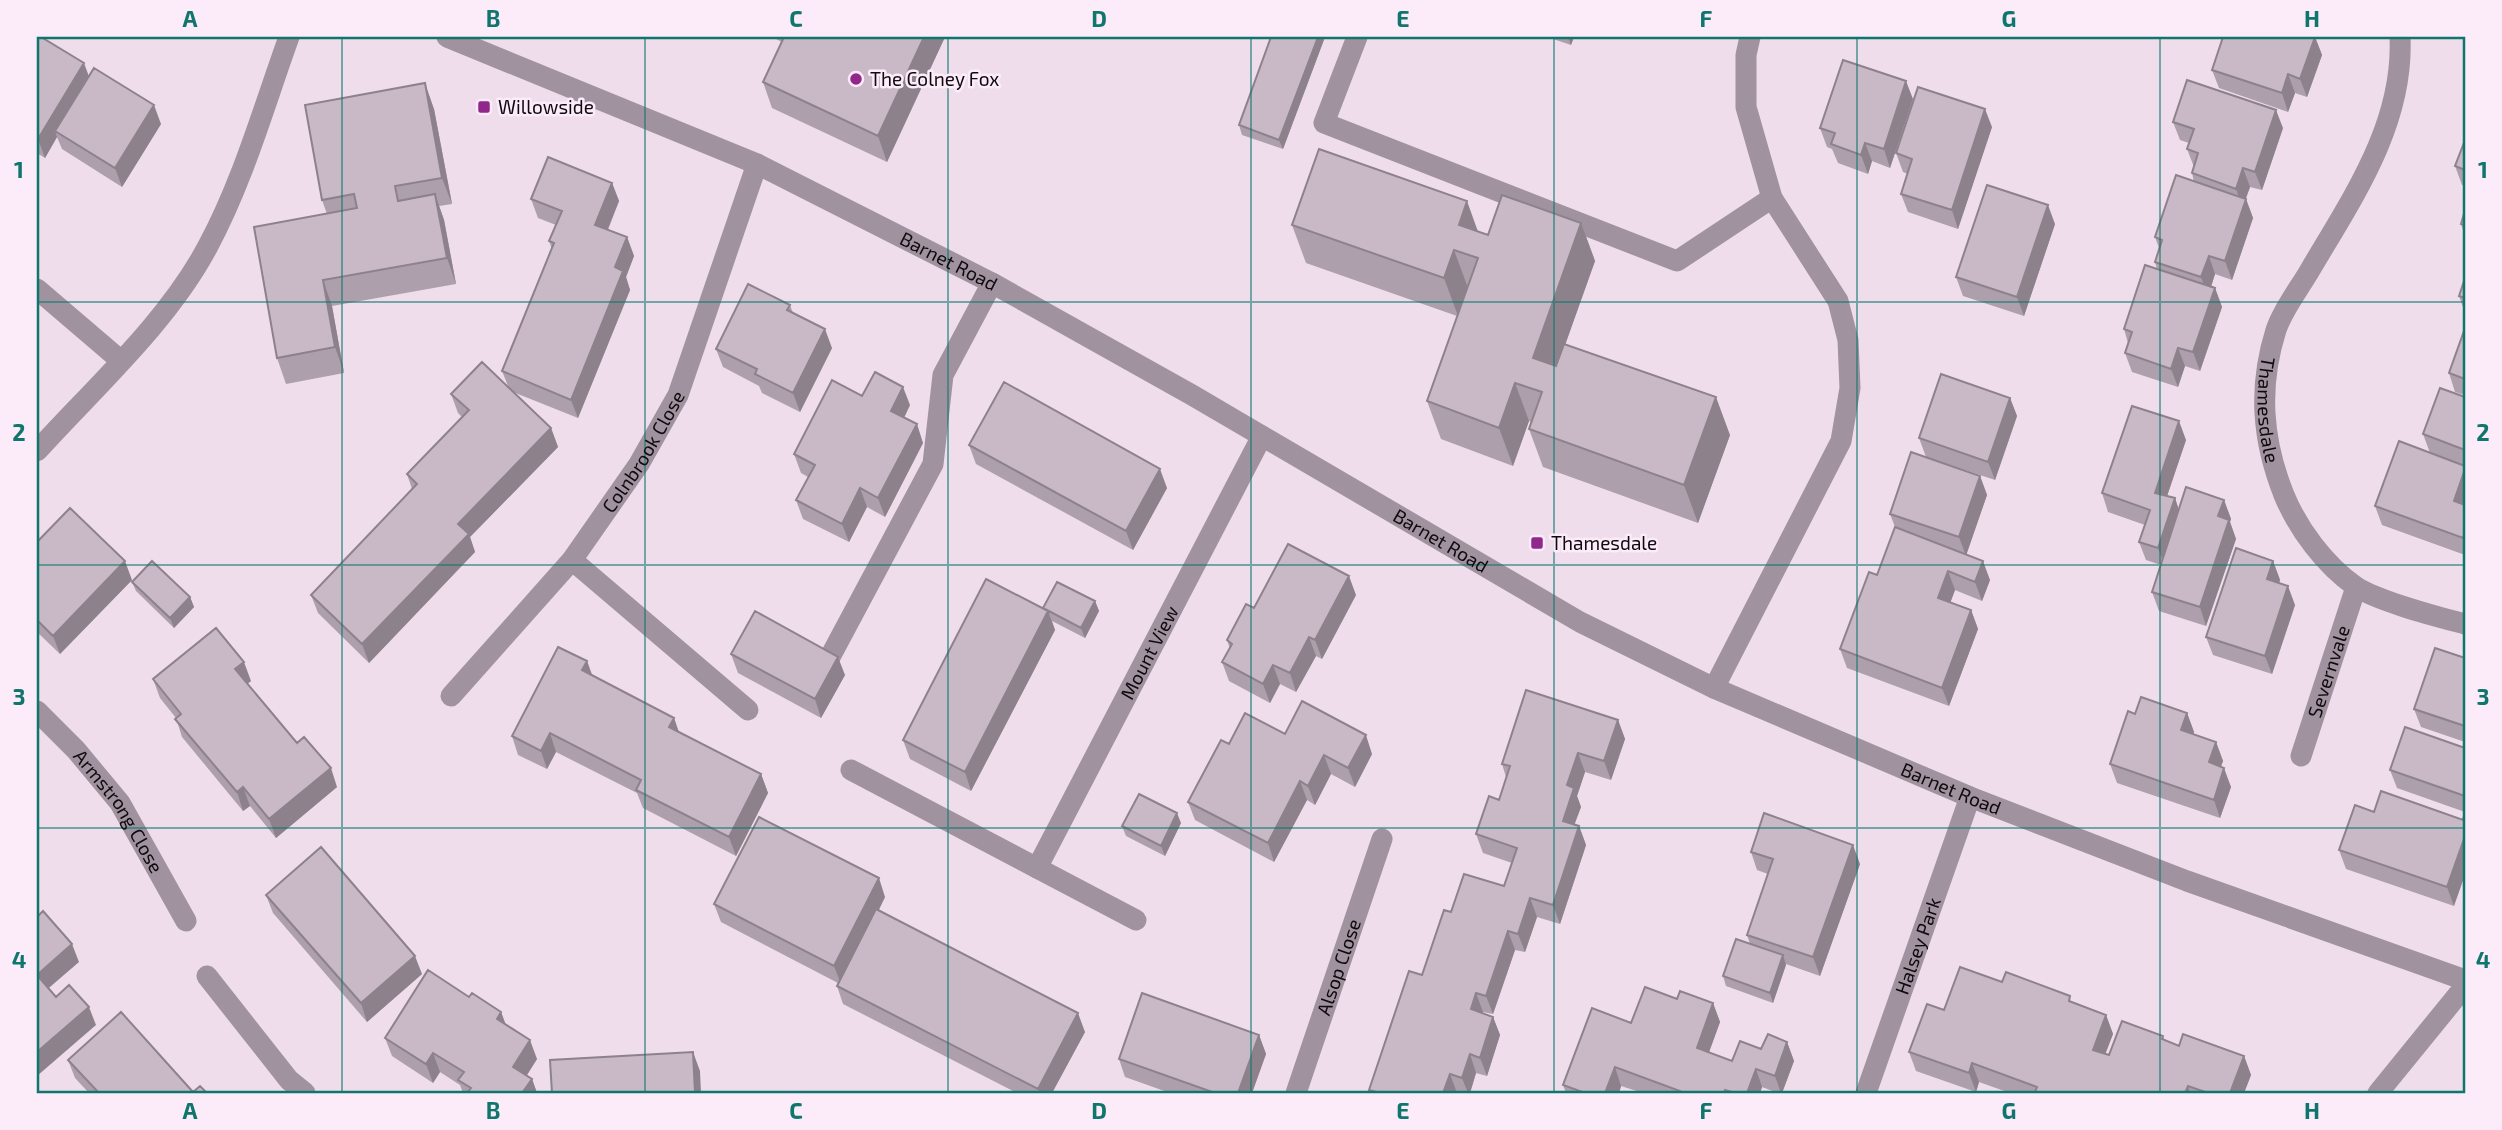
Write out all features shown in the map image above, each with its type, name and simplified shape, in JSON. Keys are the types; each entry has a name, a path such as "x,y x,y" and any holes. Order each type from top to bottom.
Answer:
{"street":[{"path":"37,451 167,308 208,248 231,198 289,37"},
{"name":"Barnet Road","path":"447,37 757,164 992,283 1262,436 1580,622 1714,688 1970,797 2187,881 2465,980"},
{"path":"1357,37 1324,123 1665,256 1678,261 1772,198"},
{"path":"1714,688 1840,441 1850,388 1848,340 1838,301 1772,198 1746,107 1746,55 1751,37"},
{"name":"Thamesdale","path":"2400,37 2402,70 2377,156 2277,327 2264,379 2265,427 2274,470 2290,509 2313,546 2356,587 2431,615 2465,624"},
{"name":"Colnbrook Close","path":"451,696 572,561 639,464 678,396 757,164"},
{"path":"831,657 933,464 943,375 992,283"},
{"path":"37,289 120,360"},
{"name":"Mount View","path":"1037,868 1262,436"},
{"path":"572,561 748,710"},
{"name":"Severnvale","path":"2301,755 2356,587"},
{"name":"Armstrong Close","path":"37,711 76,750 120,803 186,921"},
{"path":"851,770 1136,920"},
{"name":"Halsey Park","path":"1866,1093 1970,797"},
{"name":"Alsop Close","path":"1296,1093 1382,839"},
{"path":"207,976 289,1080 305,1093"},
{"path":"2378,1093 2465,986"}],"building":[{"path":"37,37 84,63 38,139 37,138"},
{"name":"The Colney Fox","path":"784,37 924,37 878,136 763,82"},
{"path":"1271,37 1318,37 1279,140 1239,125"},
{"path":"2223,37 2315,37 2300,79 2288,74 2282,93 2212,70"},
{"path":"1843,60 1906,81 1884,149 1865,143 1861,155 1831,144 1835,133 1820,128"},
{"path":"94,68 154,105 115,168 55,131"},
{"path":"2187,80 2276,110 2255,172 2243,168 2236,189 2192,173 2198,153 2187,149 2194,129 2173,122"},
{"path":"425,83 442,178 395,186 398,201 435,194 447,258 323,280 335,347 277,358 254,227 357,208 354,194 322,200 305,105"},
{"path":"1918,87 1985,109 1952,210 1901,194 1912,159 1896,153"},
{"path":"2465,140 2465,170 2455,166"},
{"path":"1319,149 1467,201 1459,225 1488,235 1502,195 1581,223 1533,358 1556,366 1564,344 1716,397 1684,485 1529,429 1542,392 1515,383 1499,428 1427,401 1478,258 1454,250 1444,278 1292,225"},
{"path":"548,157 612,183 595,225 627,237 615,267 623,271 571,400 502,371 554,243 549,241 562,211 531,199"},
{"path":"2176,175 2246,199 2225,261 2209,256 2201,277 2155,262 2162,240 2155,237"},
{"path":"1987,185 2048,205 2017,297 1956,277"},
{"path":"2145,265 2215,288 2193,352 2178,348 2171,369 2125,353 2132,332 2124,329"},
{"path":"2465,278 2465,298 2459,296"},
{"path":"748,284 790,305 787,310 825,329 793,393 755,374 757,369 716,349"},
{"path":"2465,328 2465,379 2449,373"},
{"path":"482,362 551,428 458,524 469,534 362,644 311,595 417,484 407,474 469,410 451,394"},
{"path":"875,372 903,387 891,411 917,424 878,498 860,488 842,524 796,500 815,465 794,454 832,380 862,396"},
{"path":"1941,374 2010,398 1988,462 1919,438"},
{"path":"1004,382 1160,469 1126,531 969,445"},
{"path":"2440,388 2465,397 2465,450 2423,434"},
{"path":"2132,406 2179,421 2155,493 2175,498 2158,548 2139,542 2150,510 2102,493"},
{"path":"2399,441 2465,466 2454,501 2465,505 2463,538 2375,506"},
{"path":"1911,452 1980,476 1959,537 1890,514"},
{"path":"2186,487 2224,500 2218,516 2229,520 2200,607 2152,592"},
{"path":"70,508 125,561 53,636 37,620 37,542"},
{"path":"1895,527 1983,561 1975,582 1948,571 1938,598 1971,610 1942,688 1840,649 1869,572 1877,575"},
{"path":"1288,544 1349,576 1315,640 1309,637 1290,673 1273,665 1263,684 1222,662 1232,644 1227,640 1246,604 1254,608"},
{"path":"2236,548 2273,561 2267,579 2288,586 2265,656 2206,637"},
{"path":"152,561 190,597 170,618 132,582"},
{"path":"986,579 1048,611 965,772 903,740"},
{"path":"1057,582 1095,601 1081,628 1043,608"},
{"path":"755,611 838,657 815,699 731,654"},
{"path":"216,628 244,662 235,669 297,743 304,737 331,768 269,819 243,787 237,792 175,719 181,714 153,679"},
{"path":"558,647 587,661 582,670 674,718 669,727 761,774 729,837 636,790 641,780 550,733 541,751 512,736"},
{"path":"2435,648 2465,658 2465,726 2414,709"},
{"path":"1526,690 1618,720 1604,761 1578,753 1567,785 1574,788 1563,821 1579,826 1553,905 1530,898 1518,934 1508,931 1486,996 1476,993 1471,1009 1493,1017 1480,1058 1470,1054 1462,1078 1450,1074 1443,1093 1380,1093 1369,1090 1409,971 1422,975 1444,910 1451,912 1464,874 1504,886 1517,848 1476,834 1489,796 1499,800 1510,766 1502,764"},
{"path":"2141,697 2187,713 2181,730 2216,742 2209,762 2224,768 2214,800 2110,764 2128,711 2135,714"},
{"path":"1302,701 1366,735 1348,768 1324,755 1308,786 1300,781 1268,843 1188,802 1221,740 1229,744 1245,713 1285,734"},
{"path":"2405,727 2465,748 2465,796 2390,770"},
{"path":"2381,791 2463,820 2465,812 2465,836 2447,887 2339,850 2355,805 2374,812"},
{"path":"1139,794 1177,813 1161,846 1122,826"},
{"path":"1764,813 1853,845 1813,957 1747,935 1773,859 1751,852"},
{"path":"759,817 879,878 834,966 714,904"},
{"path":"321,847 415,956 361,1003 266,895"},
{"path":"876,909 1078,1013 1038,1089 837,986"},
{"path":"43,911 72,944 37,975 37,917"},
{"path":"1736,939 1783,955 1770,993 1723,976"},
{"path":"1960,967 2002,982 2006,972 2070,996 2069,1001 2106,1015 2093,1050 2109,1055 2122,1021 2163,1036 2162,1039 2179,1046 2183,1034 2244,1056 2230,1093 2208,1093 2188,1086 2185,1093 2038,1093 2035,1092 2037,1087 1972,1063 1969,1073 1909,1052 1927,1004 1944,1010"},
{"path":"428,970 469,997 472,993 501,1012 497,1019 530,1040 513,1067 532,1079 522,1093 467,1093 471,1088 458,1080 464,1072 433,1053 426,1064 385,1038"},
{"path":"37,975 56,997 69,985 89,1007 37,1052"},
{"path":"1645,987 1677,999 1680,991 1713,1003 1697,1048 1732,1061 1740,1041 1761,1049 1768,1034 1787,1042 1775,1076 1756,1069 1747,1093 1725,1090 1724,1093 1679,1093 1680,1091 1615,1067 1605,1093 1585,1093 1563,1085 1592,1008 1631,1023"},
{"path":"1142,993 1259,1035 1238,1093 1215,1093 1119,1059"},
{"path":"121,1012 193,1092 200,1086 207,1093 99,1093 68,1060"},
{"path":"693,1052 695,1093 552,1093 550,1060"}],"place":[{"name":"The Colney Fox","path":"856,79"},
{"name":"Willowside","path":"484,107"},
{"name":"Thamesdale","path":"1537,543"}]}
